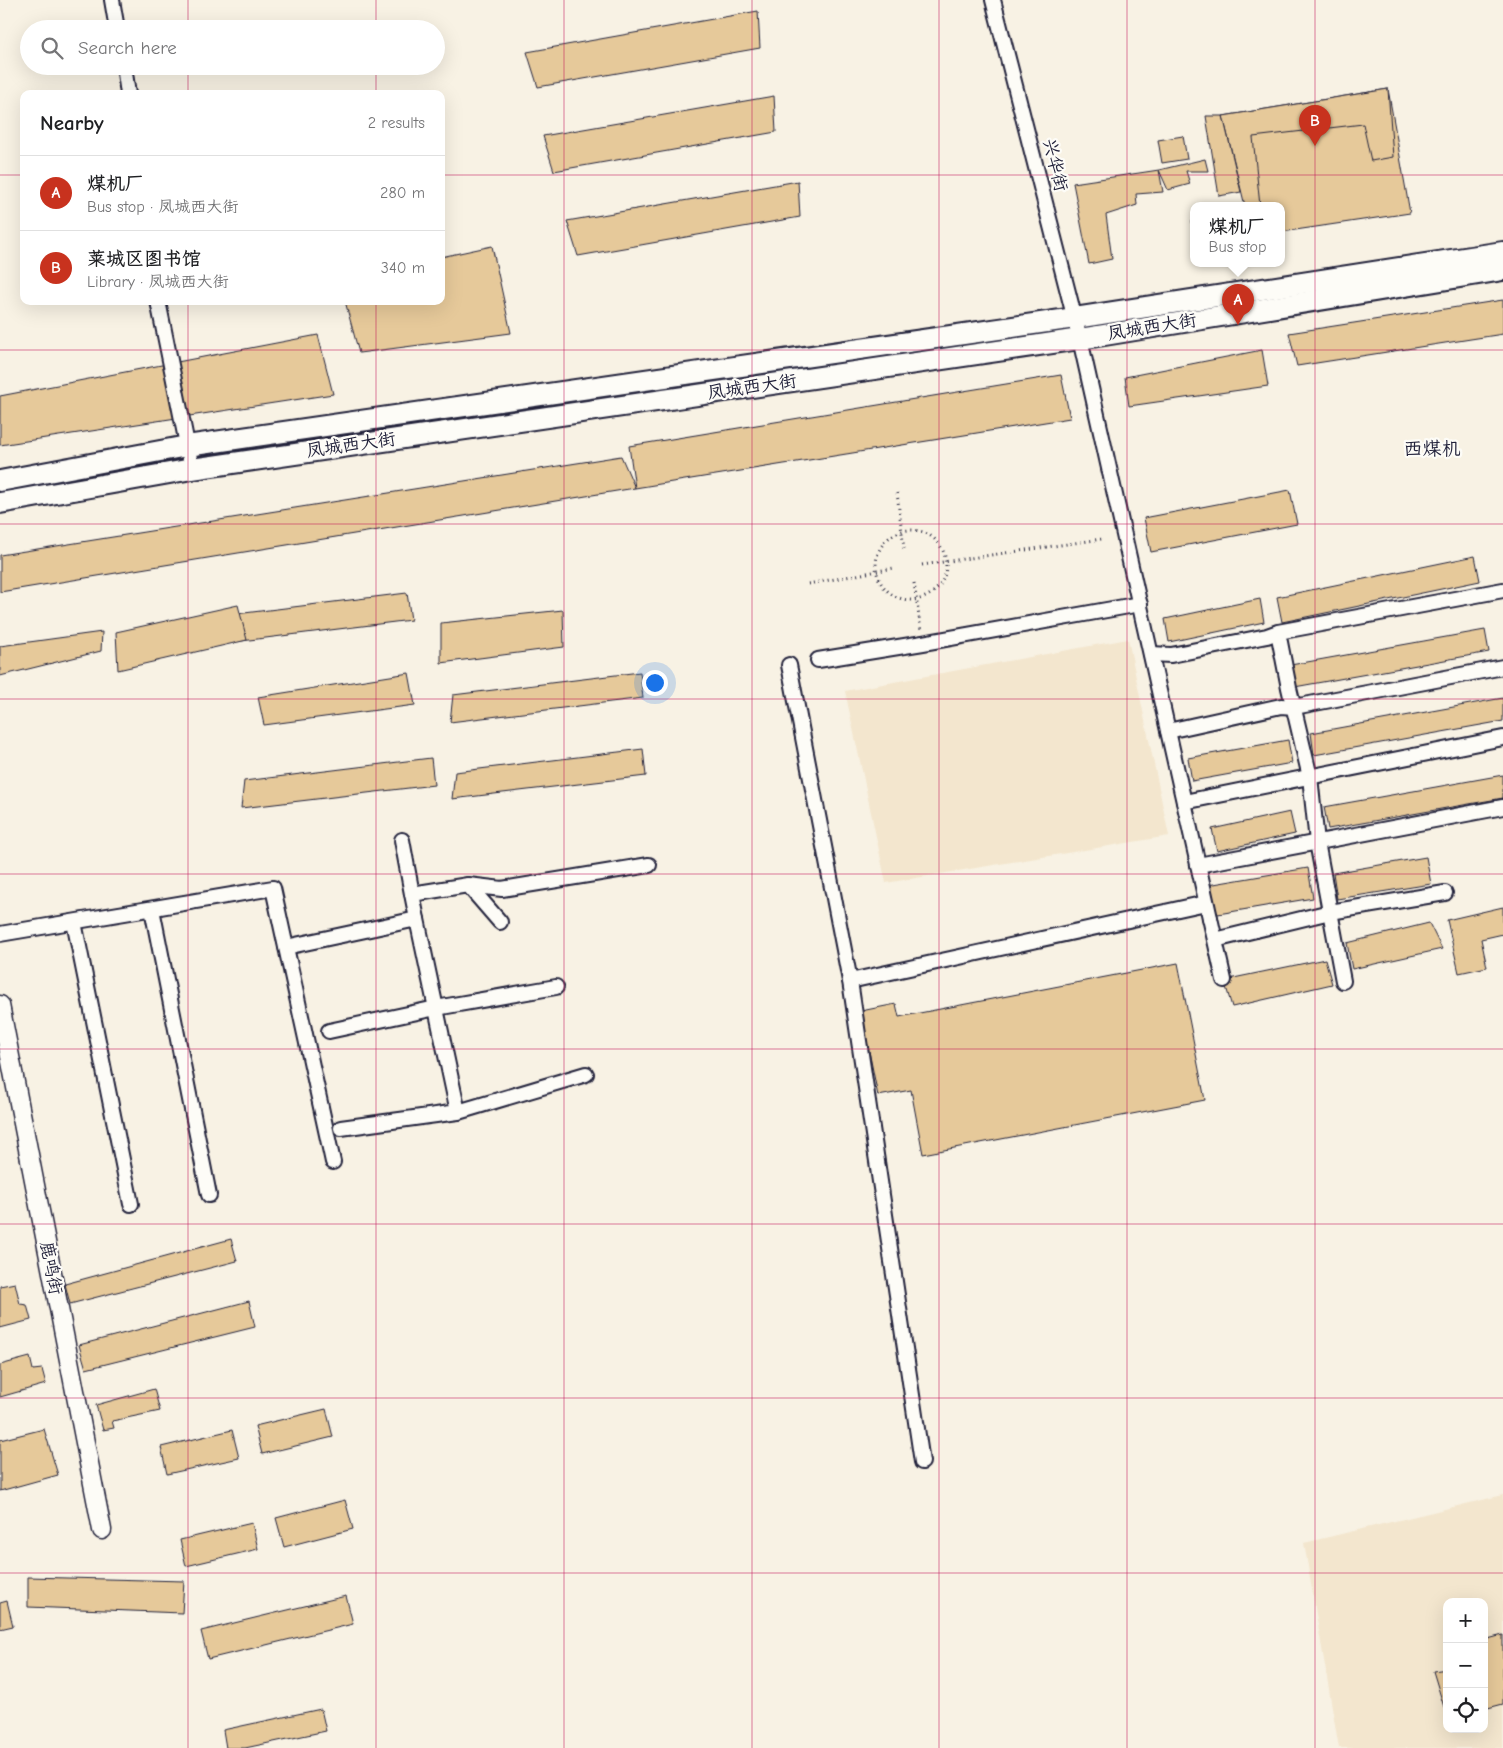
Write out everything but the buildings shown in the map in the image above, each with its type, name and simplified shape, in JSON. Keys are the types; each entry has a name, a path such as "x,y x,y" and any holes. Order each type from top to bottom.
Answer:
{"main road":[{"name":"凤城西大街","path":"0,480 187,446 1074,318 1503,252"},
{"name":"凤城西大街","path":"0,503 192,468 1080,339 1503,270"}],"street":[{"path":"112,0 116,20"},
{"name":"兴华街","path":"993,0 1080,339 1210,918"},
{"path":"125,75 127,90"},
{"path":"159,305 192,468"},
{"path":"1151,654 1171,655 1267,636 1278,632 1503,590"},
{"path":"818,660 1140,604"},
{"path":"1278,632 1310,777 1317,842 1344,981"},
{"path":"789,665 850,981 922,1462"},
{"path":"1168,732 1281,706 1294,707 1503,667"},
{"path":"1184,802 1503,738"},
{"path":"1198,865 1503,807"},
{"path":"402,840 458,1112"},
{"path":"412,894 468,885 502,889 648,865"},
{"path":"468,885 500,922"},
{"path":"0,934 273,888 333,1162"},
{"path":"1210,918 1215,940 1330,912 1445,893"},
{"path":"850,981 1206,903"},
{"path":"152,909 209,1195"},
{"path":"1210,918 1224,980"},
{"path":"286,947 417,919"},
{"path":"74,922 131,1204"},
{"path":"329,1031 436,1008 556,987"},
{"name":"鹿鸣街","path":"0,1005 102,1530"},
{"path":"341,1128 458,1112 586,1074"}],"path":[{"path":"897,493 904,549"},
{"path":"901,531 922,531 931,536 944,552 946,562 944,577 935,590 917,599 906,600 895,596 883,586 876,572 878,551 892,535 901,531"},
{"path":"922,565 1102,539"},
{"path":"808,584 894,568"},
{"path":"914,583 923,643"}],"shaded area":[{"path":"1128,639 1169,836 886,883 845,691"},
{"path":"1503,1495 1503,1748 1339,1748 1304,1543"}],"place":[{"name":"莱城区图书馆","path":"1315,146"},
{"name":"煤机厂","path":"1238,325"}],"district":[{"name":"西煤机","path":"1432,449"}]}
